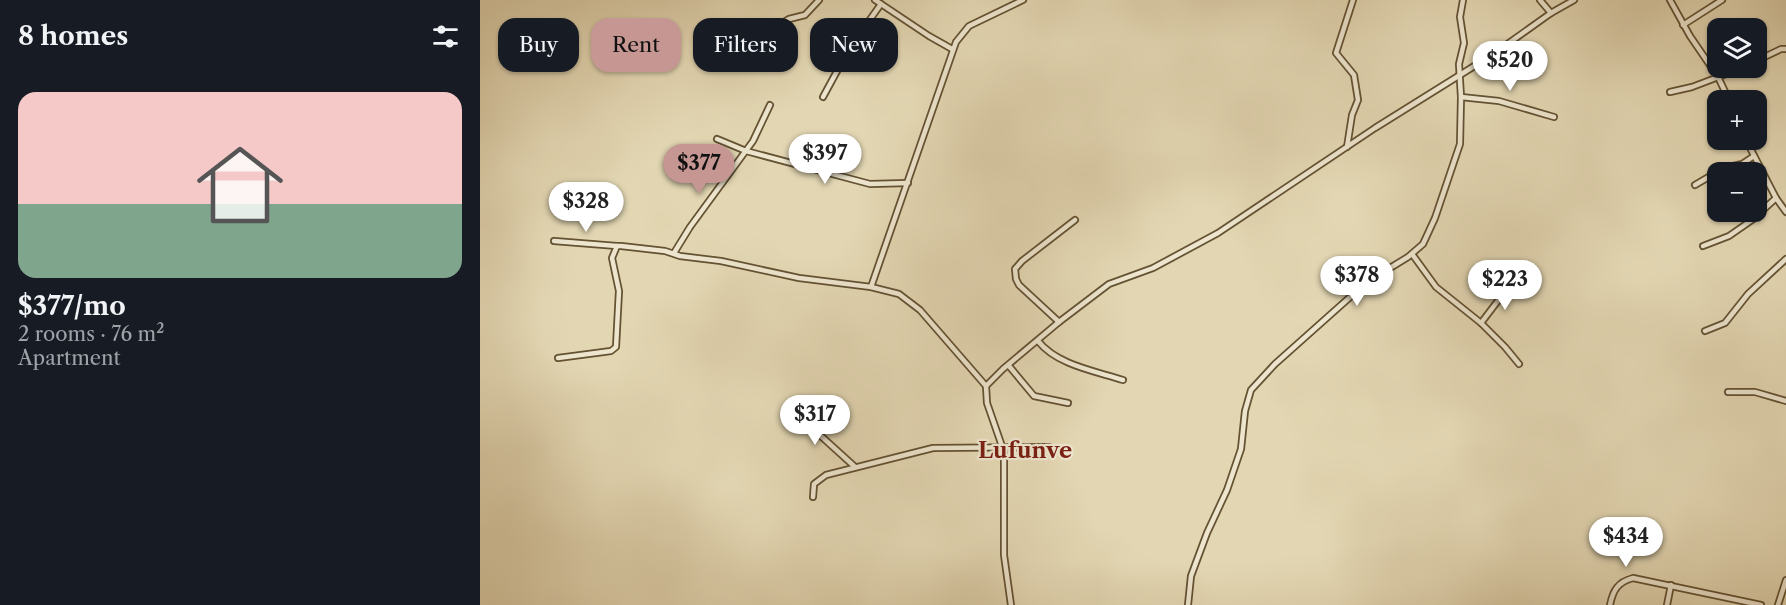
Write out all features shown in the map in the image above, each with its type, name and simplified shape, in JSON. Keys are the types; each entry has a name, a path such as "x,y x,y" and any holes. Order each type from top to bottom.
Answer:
{"street":[{"path":"793,18 805,15 819,0"},
{"path":"875,0 952,49"},
{"path":"871,287 952,49 969,26 1023,0"},
{"path":"1347,147 1352,115 1358,100 1354,75 1336,53 1353,0"},
{"path":"1188,605 1191,576 1207,533 1227,490 1241,449 1245,411 1251,390 1275,364 1367,282 1412,254 1423,244 1435,219 1460,144 1459,64 1464,43 1460,17 1463,0"},
{"path":"1540,0 1551,13"},
{"path":"987,386 1003,369 1059,322 1109,284 1153,268 1218,233 1574,0"},
{"path":"1670,0 1683,25 1707,61"},
{"path":"1683,25 1722,0"},
{"path":"823,97 849,50 880,4"},
{"path":"1767,56 1786,49"},
{"path":"1671,92 1715,78"},
{"path":"1461,97 1499,101 1554,117"},
{"path":"674,253 690,227 746,151 759,130 770,105"},
{"path":"717,139 746,151 870,184 908,183"},
{"path":"1751,150 1776,198 1785,209"},
{"path":"1695,185 1724,168 1742,164 1754,156"},
{"path":"1703,246 1729,236 1752,220 1776,198"},
{"path":"1059,322 1019,285 1015,269 1075,220"},
{"path":"554,241 674,253 799,278 871,287 899,294 920,310 987,386 987,403 1004,452 1004,555 1011,605"},
{"path":"558,358 610,351 616,347 620,291 612,258 617,246"},
{"path":"1412,254 1437,287 1481,323 1506,347 1519,364"},
{"path":"1705,331 1725,323 1748,294 1786,259"},
{"path":"1481,323 1510,285"},
{"path":"1038,341 1048,352 1059,358 1124,380"},
{"path":"1009,366 1034,396 1068,403"},
{"path":"1728,392 1755,393 1786,400"},
{"path":"804,408 811,427 854,466"},
{"path":"813,497 814,484 818,479 854,466 933,448 1049,447"},
{"path":"1610,605 1613,592 1621,581 1633,578 1761,605"},
{"path":"1778,605 1786,580"},
{"path":"1667,605 1671,585"},
{"path":"1724,605 1725,598"}],"district":[{"name":"Lufunve","path":"1025,450"}]}
